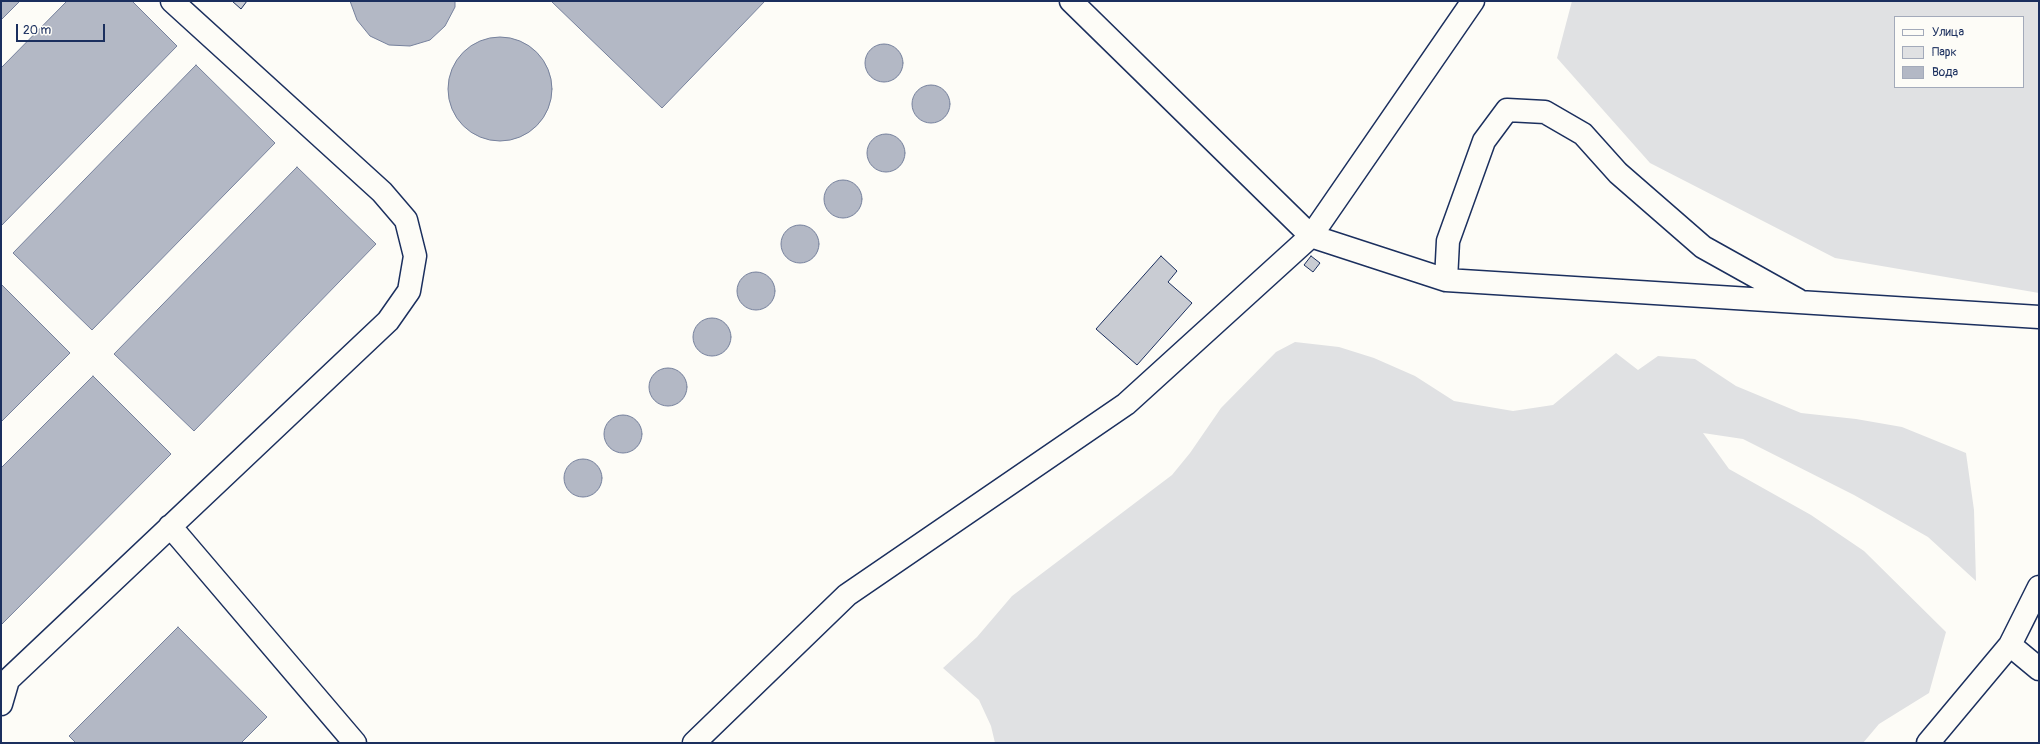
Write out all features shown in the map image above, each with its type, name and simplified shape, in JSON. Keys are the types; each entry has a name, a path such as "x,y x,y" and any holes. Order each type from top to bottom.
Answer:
{"street":[{"path":"1,704 4,679 170,526 388,321 409,291 415,256 406,220 382,192 172,1"},
{"path":"1071,1 1311,236 1446,280 2039,317"},
{"path":"694,743 847,595 1126,404 1311,236 1473,1"},
{"path":"1446,280 1448,241 1484,141 1508,110 1545,112 1583,134 1618,174 1703,247 1802,303"},
{"path":"170,526 355,743"},
{"path":"1928,743 2010,645 2038,591"},
{"path":"2010,645 2039,669"}],"green space":[{"path":"1572,1 2039,1 2039,293 1835,258 1650,163 1557,58"},
{"path":"1295,342 1339,347 1374,358 1415,376 1454,401 1513,411 1553,405 1616,353 1638,370 1658,356 1695,359 1736,386 1801,413 1856,419 1902,427 1966,453 1974,510 1976,581 1928,537 1854,495 1743,439 1703,433 1729,469 1811,515 1864,551 1946,632 1929,693 1879,724 1863,743 995,743 991,726 979,700 943,668 977,637 1012,596 1172,475 1190,453 1221,408 1276,352"}],"water":[{"path":"1,1 20,1 1,20"},
{"path":"67,1 132,1 177,46 1,226 1,68"},
{"path":"350,1 455,1 455,7 445,26 430,40 410,46 389,45 370,36 357,20"},
{"path":"551,1 765,1 662,108"},
{"path":"500,37 520,41 537,52 548,69 552,89 548,109 537,126 520,137 500,141 480,137 463,126 452,109 448,89 452,69 463,52 480,41"},
{"path":"884,44 894,47 900,53 903,63 900,73 894,79 884,82 874,79 868,73 865,63 868,53 874,47"},
{"path":"196,65 275,143 92,330 13,253"},
{"path":"931,85 941,88 947,94 950,104 947,114 941,120 931,123 921,120 915,114 912,104 915,94 921,88"},
{"path":"886,134 896,137 902,143 905,153 902,163 896,169 886,172 876,169 870,163 867,153 870,143 876,137"},
{"path":"297,167 376,244 194,431 114,354"},
{"path":"843,180 853,183 859,189 862,199 859,209 853,215 843,218 833,215 827,209 824,199 827,189 833,183"},
{"path":"800,225 813,231 819,244 813,257 800,263 787,257 781,244 787,231"},
{"path":"756,272 766,275 772,281 775,291 772,301 766,307 756,310 746,307 740,301 737,291 740,281 746,275"},
{"path":"1,284 70,353 1,422"},
{"path":"712,318 722,321 728,327 731,337 728,347 722,353 712,356 702,353 696,347 693,337 696,327 702,321"},
{"path":"668,368 681,374 687,387 681,400 668,406 655,400 649,387 655,374"},
{"path":"93,376 171,454 1,625 1,468"},
{"path":"623,415 636,421 642,434 636,447 623,453 610,447 604,434 610,421"},
{"path":"583,459 596,465 602,478 596,491 583,497 570,491 564,478 570,465"},
{"path":"178,627 267,717 241,743 76,743 69,736"}],"building":[{"path":"232,1 247,1 241,9"},
{"path":"1161,256 1177,271 1168,282 1192,303 1137,365 1096,329"},
{"path":"1311,256 1320,263 1313,272 1304,265"}]}
